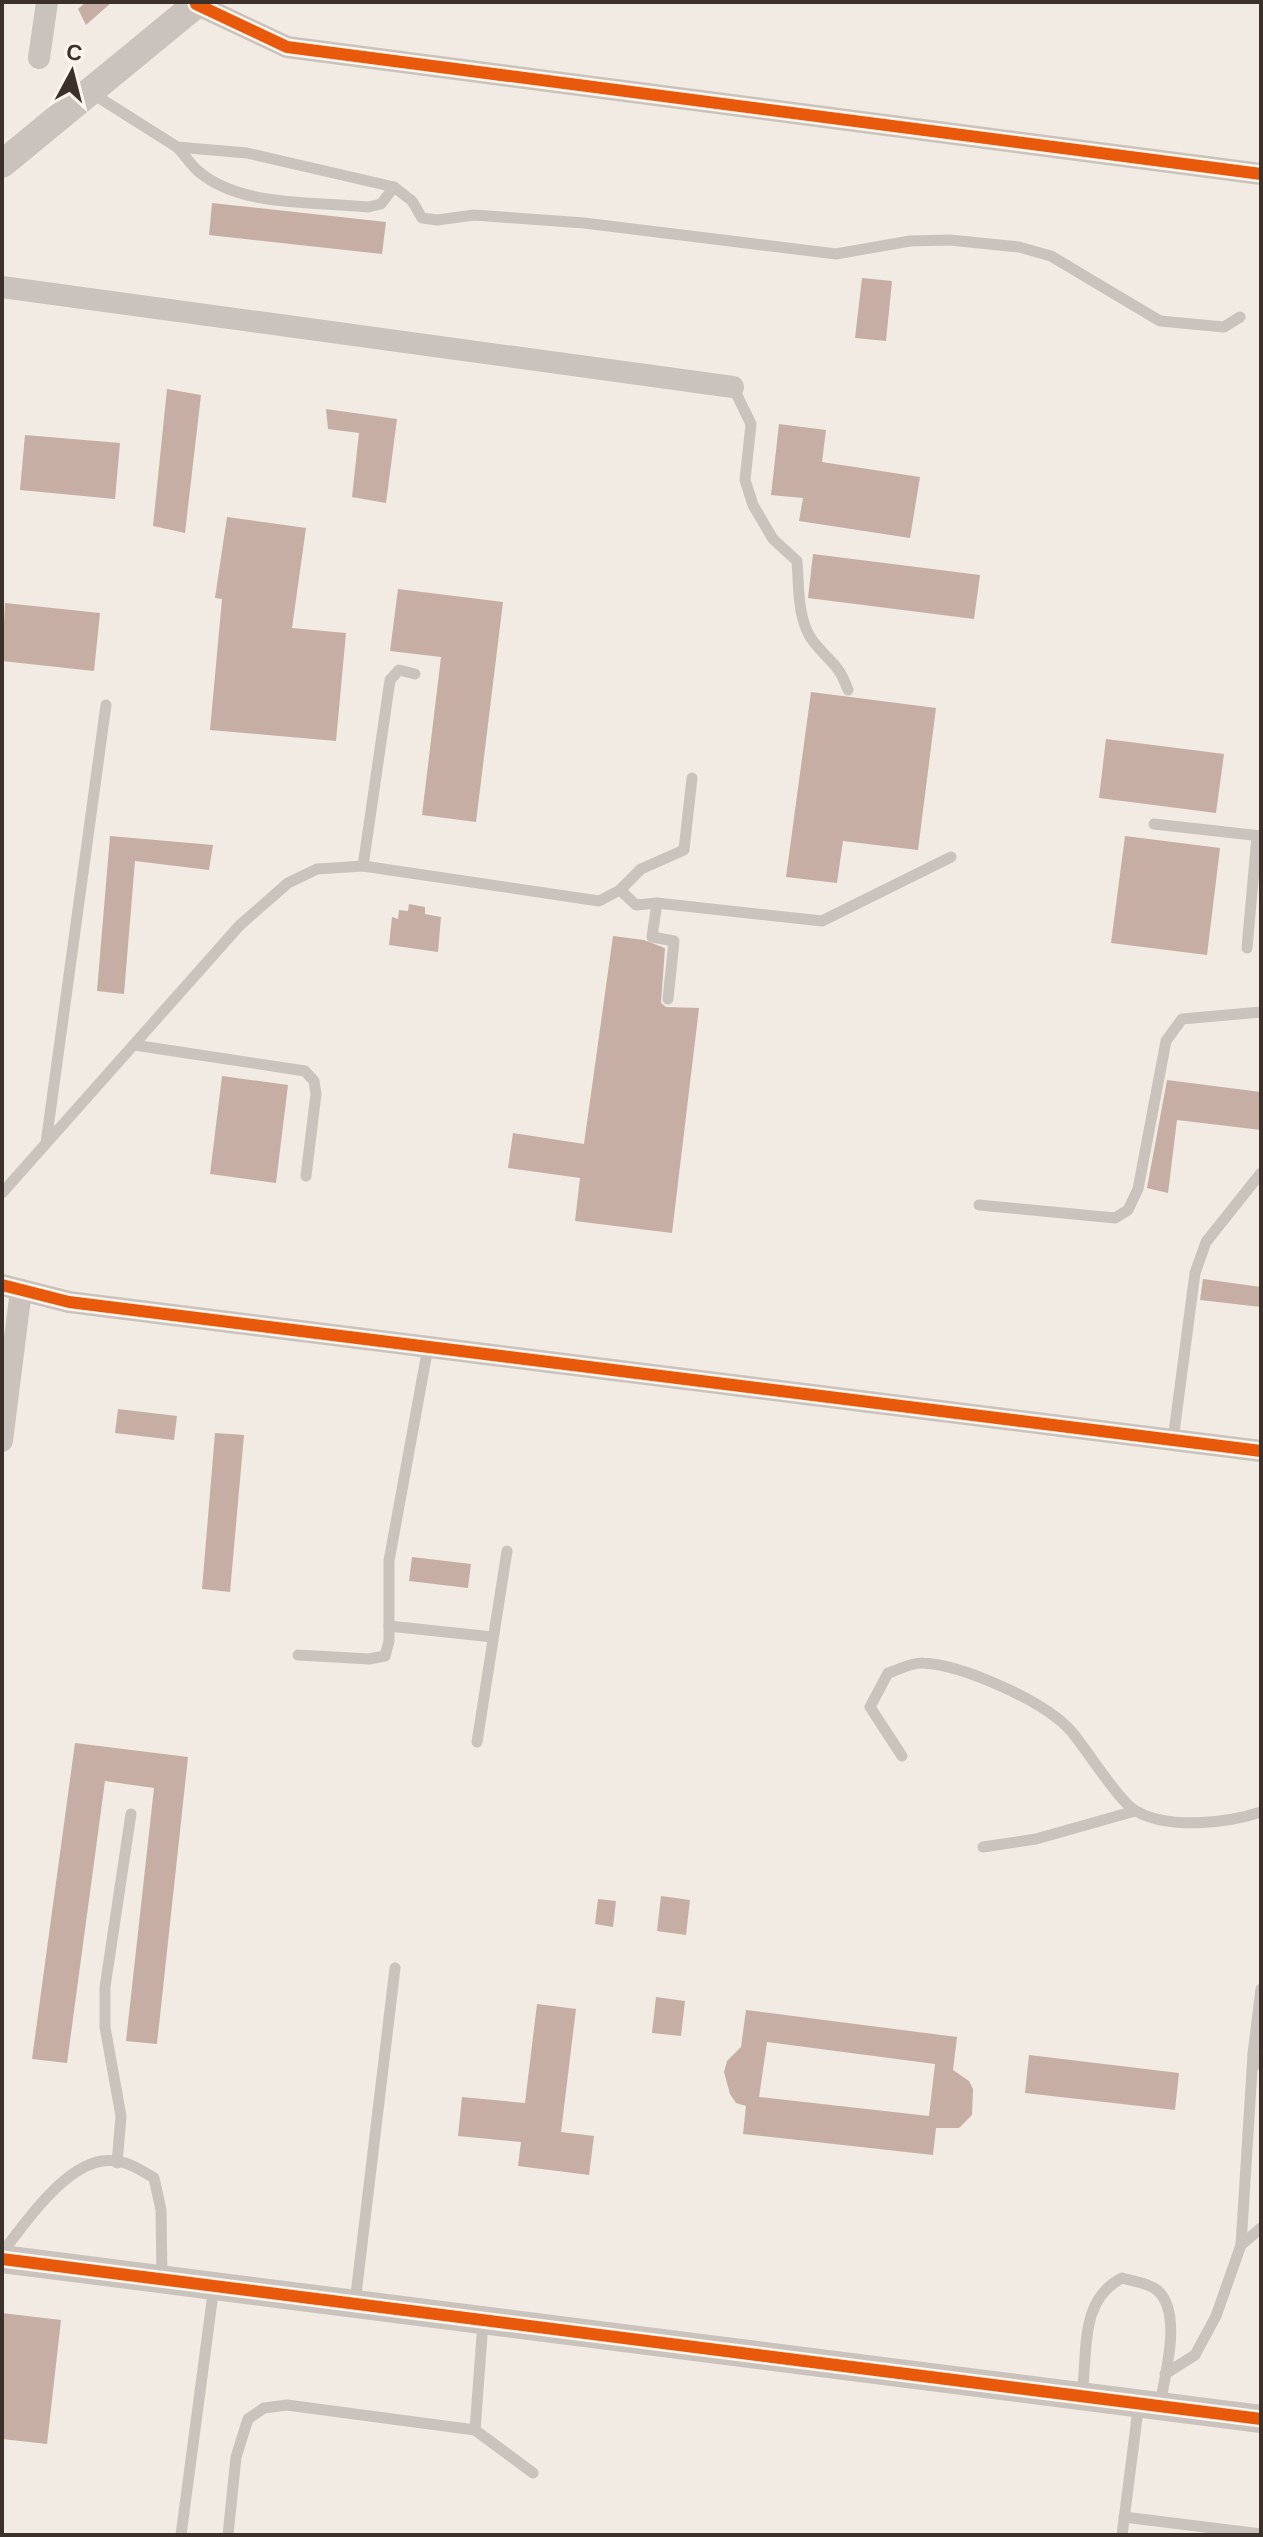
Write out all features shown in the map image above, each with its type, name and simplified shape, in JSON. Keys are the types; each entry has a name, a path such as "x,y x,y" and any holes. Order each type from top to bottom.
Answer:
{"street":[{"path":"39,58 47,2"},
{"path":"2,164 198,3 287,47 1261,174"},
{"path":"2,287 733,387"},
{"path":"2,1441 12,1288 69,1302 1261,1451"},
{"path":"2,2256 1261,2419"}],"lane":[{"path":"90,92 177,147 198,171 230,190 261,197 368,207 381,204 394,187"},
{"path":"177,147 247,153 394,187 412,201 422,218 437,220 474,215 584,223 836,254 937,240 1019,247 1051,256 1160,321 1224,327 1240,317"},
{"path":"733,387 751,424 745,480 753,505 773,539 797,561 801,611 811,639 840,668 848,690"},
{"path":"363,866 390,680 399,670 415,674"},
{"path":"46,1143 106,705"},
{"path":"2,1193 240,925 288,883 317,869 363,866 599,901 620,890 641,869 684,850 692,778"},
{"path":"1154,824 1259,836 1247,948"},
{"path":"620,890 636,905 657,903 822,921 951,857"},
{"path":"657,903 652,937 674,941 668,999"},
{"path":"979,1205 1115,1218 1128,1210 1138,1189 1166,1041 1182,1019 1261,1012"},
{"path":"134,1045 305,1071 314,1081 316,1094 306,1176"},
{"path":"1173,1440 1195,1273 1206,1242 1261,1173"},
{"path":"298,1655 369,1659 385,1656 389,1626 389,1561 428,1347"},
{"path":"477,1742 507,1551"},
{"path":"389,1626 493,1637"},
{"path":"902,1756 870,1707 888,1673 921,1662 984,1679 1032,1700 1068,1728 1135,1811"},
{"path":"983,1847 1036,1839 1135,1811 1193,1823 1231,1822 1261,1812"},
{"path":"117,2163 121,2116 105,2027 105,1987 131,1814"},
{"path":"355,2303 395,1968"},
{"path":"1165,2374 1195,2355 1216,2316 1241,2245 1253,2054 1261,1989"},
{"path":"1253,2054 1261,2065"},
{"path":"2,2256 32,2213 71,2175 101,2161 131,2164 154,2178 161,2210 162,2279"},
{"path":"1241,2245 1261,2228"},
{"path":"1082,2395 1091,2307 1108,2285 1122,2278 1155,2288 1166,2301 1171,2336 1165,2374 1150,2403 1122,2535"},
{"path":"181,2535 214,2285"},
{"path":"475,2430 483,2319"},
{"path":"228,2535 236,2457 248,2419 264,2408 287,2405 475,2430 533,2473"},
{"path":"1124,2517 1261,2534"}],"building":[{"path":"86,2 112,2 86,25 78,9"},
{"path":"212,203 386,222 382,254 209,235"},
{"path":"862,278 892,281 886,341 855,338"},
{"path":"167,389 201,395 185,533 153,526"},
{"path":"326,409 397,419 386,503 352,497 359,433 328,429"},
{"path":"779,424 826,430 822,462 920,477 910,538 799,521 803,498 771,495"},
{"path":"25,435 120,443 115,499 20,490"},
{"path":"227,517 306,528 292,628 346,633 336,741 210,730 222,599 215,598"},
{"path":"813,554 980,575 974,619 808,598"},
{"path":"398,589 503,602 476,822 422,815 441,657 390,651"},
{"path":"5,603 100,613 94,671 2,661"},
{"path":"811,692 936,708 918,850 843,841 837,883 786,877"},
{"path":"1106,739 1224,754 1216,813 1099,798"},
{"path":"110,836 213,845 209,870 135,861 124,994 97,991"},
{"path":"1125,836 1220,848 1207,955 1111,943"},
{"path":"409,904 425,907 425,914 441,917 438,952 389,945 392,917 398,919 399,910 408,911"},
{"path":"613,936 644,940 665,948 661,1003 666,1007 699,1008 672,1233 575,1221 580,1178 508,1168 513,1133 584,1144"},
{"path":"222,1076 288,1085 276,1183 210,1174"},
{"path":"1167,1080 1261,1092 1261,1130 1177,1120 1168,1193 1147,1188"},
{"path":"1203,1279 1261,1287 1261,1307 1200,1300"},
{"path":"118,1409 177,1416 174,1440 115,1433"},
{"path":"215,1433 244,1435 230,1592 202,1589"},
{"path":"412,1557 471,1564 468,1588 409,1581"},
{"path":"75,1743 188,1757 157,2044 126,2041 154,1788 105,1781 67,2063 32,2059"},
{"path":"661,1896 690,1900 686,1935 657,1931"},
{"path":"598,1899 616,1901 613,1927 595,1924"},
{"path":"656,1997 685,2001 681,2036 652,2033"},
{"path":"537,2004 576,2009 561,2132 594,2136 589,2175 518,2166 521,2142 458,2136 462,2097 525,2103"},
{"path":"746,2010 957,2037 953,2070 969,2081 973,2089 972,2115 959,2128 936,2128 933,2155 743,2134 746,2106 736,2103 730,2094 724,2072 727,2061 741,2047","holes":["767,2042 935,2064 929,2116 759,2097"]},
{"path":"1029,2055 1179,2073 1175,2110 1025,2093"},
{"path":"2,2313 61,2320 47,2444 2,2439"}],"cycle path":[{"path":"196,4 287,47 1261,174"},
{"path":"2,1285 69,1302 1261,1451"},
{"path":"2,2259 1261,2419"}]}
